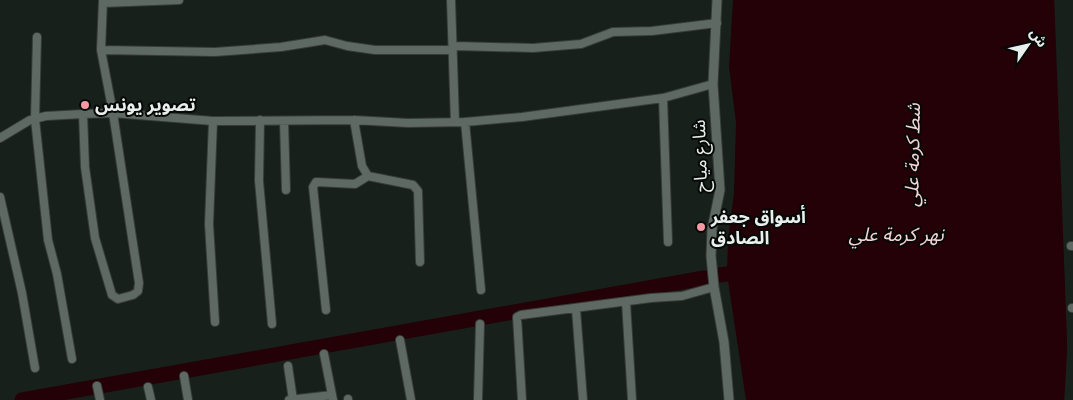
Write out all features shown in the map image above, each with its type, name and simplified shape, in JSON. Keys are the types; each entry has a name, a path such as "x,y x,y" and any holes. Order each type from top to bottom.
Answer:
{"street":[{"path":"83,114 85,167 95,238 112,295 118,299 136,294 138,283 113,113 101,50 103,1 179,0"},
{"path":"451,0 455,122"},
{"name":"شارع مياح","path":"717,0 713,84 720,190 712,229 711,256 714,287 724,342 729,400"},
{"path":"101,50 215,52 281,47 325,40 347,46 375,50 448,50 455,46 532,48 582,44 613,32 652,31 717,23"},
{"path":"37,37 35,118 48,240 57,274 72,359"},
{"path":"0,138 7,132 35,118 83,114 113,113 214,120 464,122 561,113 663,98 713,84"},
{"path":"663,98 668,242"},
{"path":"214,120 209,224 215,322"},
{"path":"260,120 259,180 272,324"},
{"path":"354,120 362,166 368,176"},
{"path":"284,121 286,190"},
{"path":"464,122 481,290"},
{"path":"326,310 313,187 316,182 355,184 368,176 413,185 418,191 420,262"},
{"path":"0,197 22,293 35,368"},
{"path":"522,400 517,317 651,298 682,296 714,287"},
{"path":"626,302 632,400"},
{"path":"576,309 583,400"},
{"path":"478,400 480,324"},
{"path":"400,340 411,400"},
{"path":"289,400 332,398 324,354"},
{"path":"288,366 293,400"},
{"path":"184,376 188,400"},
{"path":"97,386 100,400"},
{"path":"148,387 151,400"}],"water":[{"name":"نهر كرمة علي","path":"733,0 1053,0 1066,347 1063,400 746,400 727,274 728,240 734,193 736,122 729,67"}],"waterway":[{"path":"1053,0 1066,347 1063,400"},
{"path":"719,275 727,274"},
{"path":"22,400 704,278"}],"place":[{"name":"تصوير يونس","path":"85,105"},
{"name":"أسواق جعفر الصادق","path":"701,227"}],"water label":[{"name":"شط كرمة علي","path":"912,155"}]}
